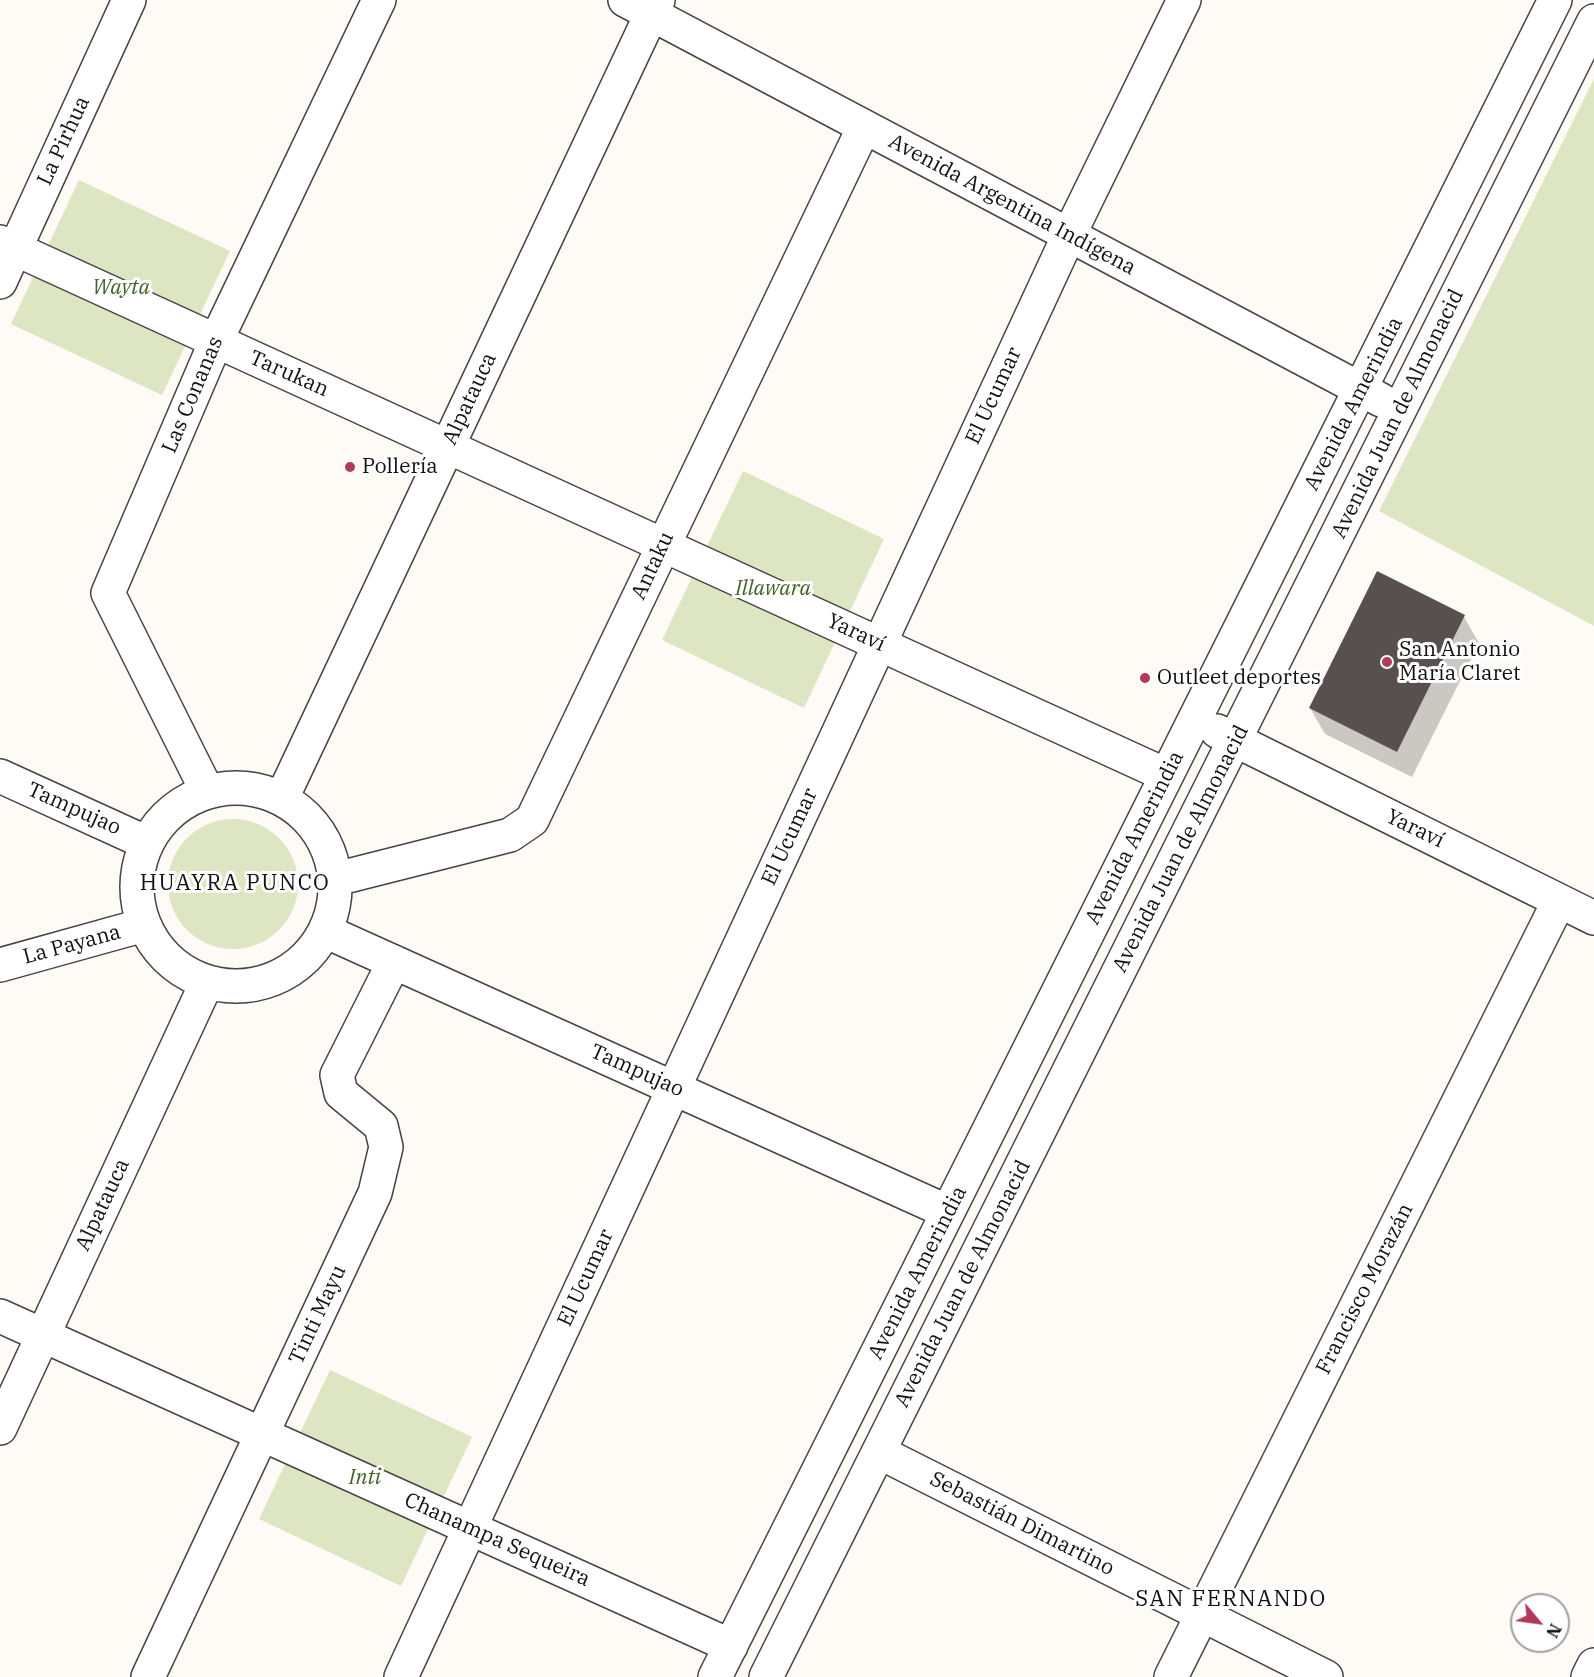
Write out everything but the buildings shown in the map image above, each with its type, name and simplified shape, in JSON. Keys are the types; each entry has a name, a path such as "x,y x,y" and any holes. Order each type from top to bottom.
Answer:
{"street":[{"name":"La Pirhua","path":"0,282 8,245 129,0"},
{"name":"Las Conanas","path":"207,791 108,594 216,341 379,0"},
{"name":"El Ucumar","path":"401,1677 1068,234 1184,0"},
{"name":"Avenida Amerindia","path":"716,1677 1555,0"},
{"name":"Avenida Argentina Indígena","path":"644,5 864,127 1362,389 1399,411"},
{"name":"Alpatauca","path":"282,798 447,446 644,5"},
{"name":"Avenida Juan de Almonacid","path":"766,1677 1594,21"},
{"name":"Antaku","path":"336,879 510,835 532,820 864,127"},
{"name":"Tarukan","path":"8,245 447,446"},
{"name":"Yaraví","path":"447,446 1166,775"},
{"name":"Yaraví","path":"1195,719 1594,918"},
{"name":"Tampujao","path":"0,776 147,843"},
{"path":"233,787 258,789 282,798 309,818 327,846 336,879 334,906 326,931 310,954 288,972 262,983 234,987 207,982 181,969 159,950 144,925 137,898 138,869 147,843 162,820 183,803 207,791 233,787"},
{"name":"Francisco Morazán","path":"1171,1677 1559,901"},
{"name":"La Payana","path":"0,965 144,925"},
{"name":"Tampujao","path":"326,931 948,1212"},
{"name":"Tinti Mayu","path":"148,1677 375,1192 386,1147 381,1126 341,1093 337,1075 394,962"},
{"name":"Alpatauca","path":"0,1428 207,982"},
{"name":"Chanampa Sequeira","path":"0,1316 731,1646"},
{"name":"Sebastián Dimartino","path":"879,1452 1326,1677"},
{"path":"1588,1677 1594,1665"}],"green space":[{"path":"1594,79 1594,626 1379,511"},
{"name":"Wayta","path":"79,180 230,251 162,395 11,324"},
{"name":"Illawara","path":"743,471 884,539 804,708 662,640"},
{"path":"233,819 258,824 279,838 293,859 298,884 293,909 279,930 258,944 233,949 208,944 187,930 173,909 168,884 173,859 187,838 208,824"},
{"name":"Inti","path":"330,1370 472,1437 401,1586 259,1519"}],"place":[{"name":"Pollería","path":"350,467"},
{"name":"San Antonio María Claret","path":"1387,662"},
{"name":"Outleet deportes","path":"1145,678"}],"district":[{"name":"HUAYRA PUNCO","path":"235,884"},
{"name":"SAN FERNANDO","path":"1231,1600"}]}
